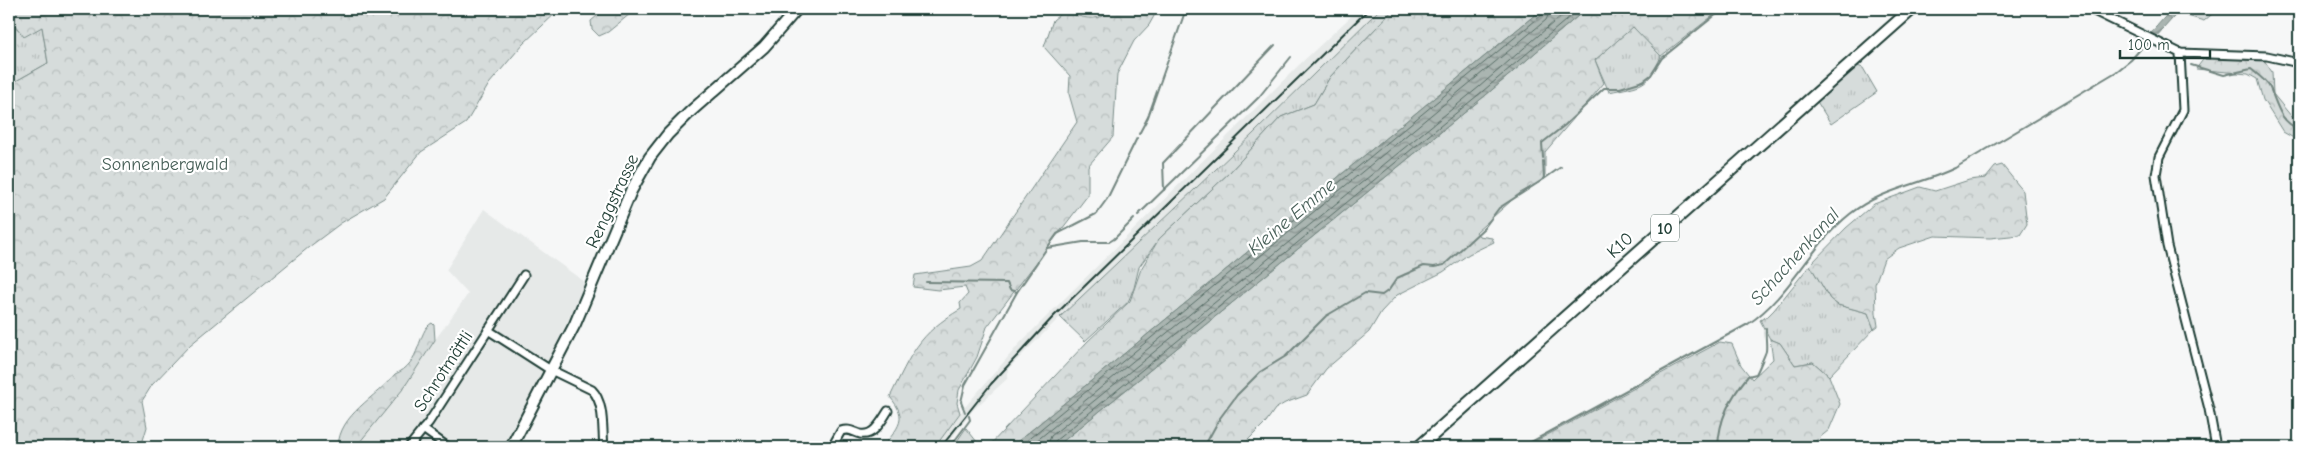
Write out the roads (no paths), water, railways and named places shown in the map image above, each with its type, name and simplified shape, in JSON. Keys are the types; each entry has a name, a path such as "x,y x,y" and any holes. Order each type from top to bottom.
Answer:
{"main road":[{"name":"Renggstrasse","path":"511,447 575,324 632,191 650,157 691,111 764,47 797,9"},
{"name":"K10","path":"1418,447 1912,9"}],"street":[{"path":"2090,9 2156,39 2180,53 2267,56 2299,64"},
{"path":"2180,53 2183,110 2159,157 2156,175 2167,246 2209,409 2216,447"},
{"name":"Schrotmättli","path":"409,447 423,429 524,275"},
{"name":"Schrotmättli","path":"488,330 552,371 592,390 597,395 600,406 604,447"},
{"path":"832,447 841,431 852,430 862,434 876,429 888,411"},
{"name":"Schrotmättli","path":"423,429 448,447"}],"water":[{"path":"1542,9 1586,9 1486,95 1056,447 1011,447"},
{"path":"2172,9 2181,9 2146,48 2140,45"}],"waterway":[{"path":"1139,134 1148,117 1186,9"},
{"path":"1543,158 1542,143 1565,125 1604,88 1620,88 1643,81 1651,75 1662,58 1723,9"},
{"path":"1164,190 1163,163 1275,45"},
{"name":"Schachenkanal","path":"1522,447 1748,324 1776,300 1823,241 1850,214 1888,193 1955,168 2116,72 2131,60 2143,46"},
{"path":"1138,215 1259,97 1291,57"},
{"path":"2191,65 2224,75 2251,69 2269,86 2283,117 2292,126 2299,129"},
{"path":"965,412 961,402 965,385 1017,292 1057,234 1096,214 1107,199 1137,138"},
{"path":"1204,447 1220,418 1237,395 1260,372 1286,356 1326,316 1365,293 1382,295 1389,290 1397,278 1424,266 1444,265 1484,228 1499,208 1544,179 1543,161"},
{"path":"1544,179 1561,167"},
{"path":"1047,248 1083,242 1109,242 1134,219"},
{"path":"926,282 1007,283 1010,290 1017,292"},
{"path":"1718,447 1723,418 1731,401 1748,376 1756,374 1765,355 1766,329"},
{"path":"950,447 970,420 969,416"}],"railway":[{"path":"941,447 991,384 1054,316 1369,9"}],"park label":[{"name":"Sonnenbergwald","path":"165,164"}],"water label":[{"name":"Kleine Emme","path":"1291,216"}]}
